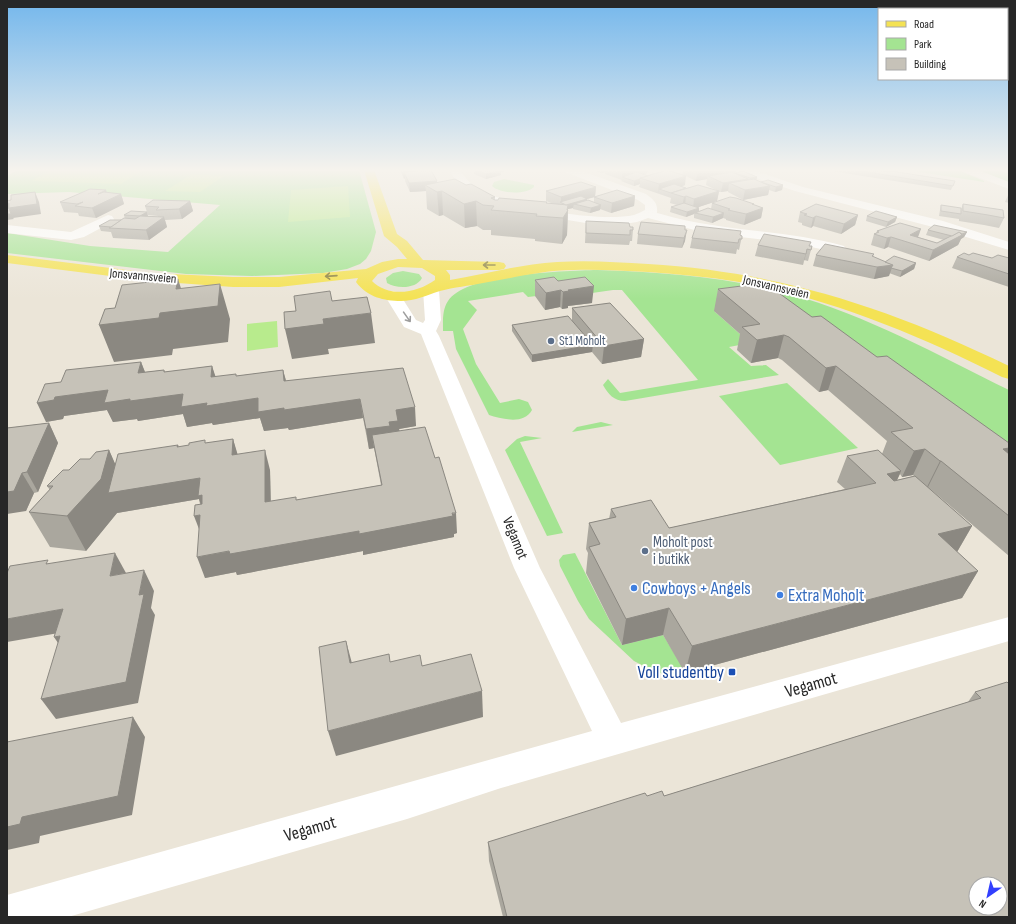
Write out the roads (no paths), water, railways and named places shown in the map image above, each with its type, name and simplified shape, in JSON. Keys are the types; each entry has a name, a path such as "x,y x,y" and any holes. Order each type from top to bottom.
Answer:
{"main road":[{"path":"378,213 384,244 372,272 366,276 364,282 368,289 386,295"},
{"path":"384,244 402,244 422,264 438,270 443,275 442,282 434,289"},
{"name":"Jonsvannsveien","path":"7,260 150,277 233,282 279,282 372,272 398,263 497,266 528,269"},
{"name":"Jonsvannsveien","path":"279,282 303,287 409,296 434,289 528,269 571,265 611,265 702,273 758,281 843,304 893,322 966,352 1009,373"}],"street":[{"path":"547,213 605,220 632,219 648,214 712,230 800,239 839,249"},
{"path":"894,213 938,224 1009,246"},
{"path":"7,229 71,236 79,234 108,219"},
{"path":"386,295 410,323 428,331 433,320 434,289"},
{"name":"Vegamot","path":"428,331 527,568 613,740"},
{"name":"Vegamot","path":"7,915 400,804 613,740 1009,629"}],"place":[{"name":"St1 Moholt","path":"551,341"},
{"name":"Moholt post i butikk","path":"645,551"},
{"name":"Cowboys + Angels","path":"634,588"},
{"name":"Extra Moholt","path":"780,595"},
{"name":"Voll studentby","path":"732,672"}]}
